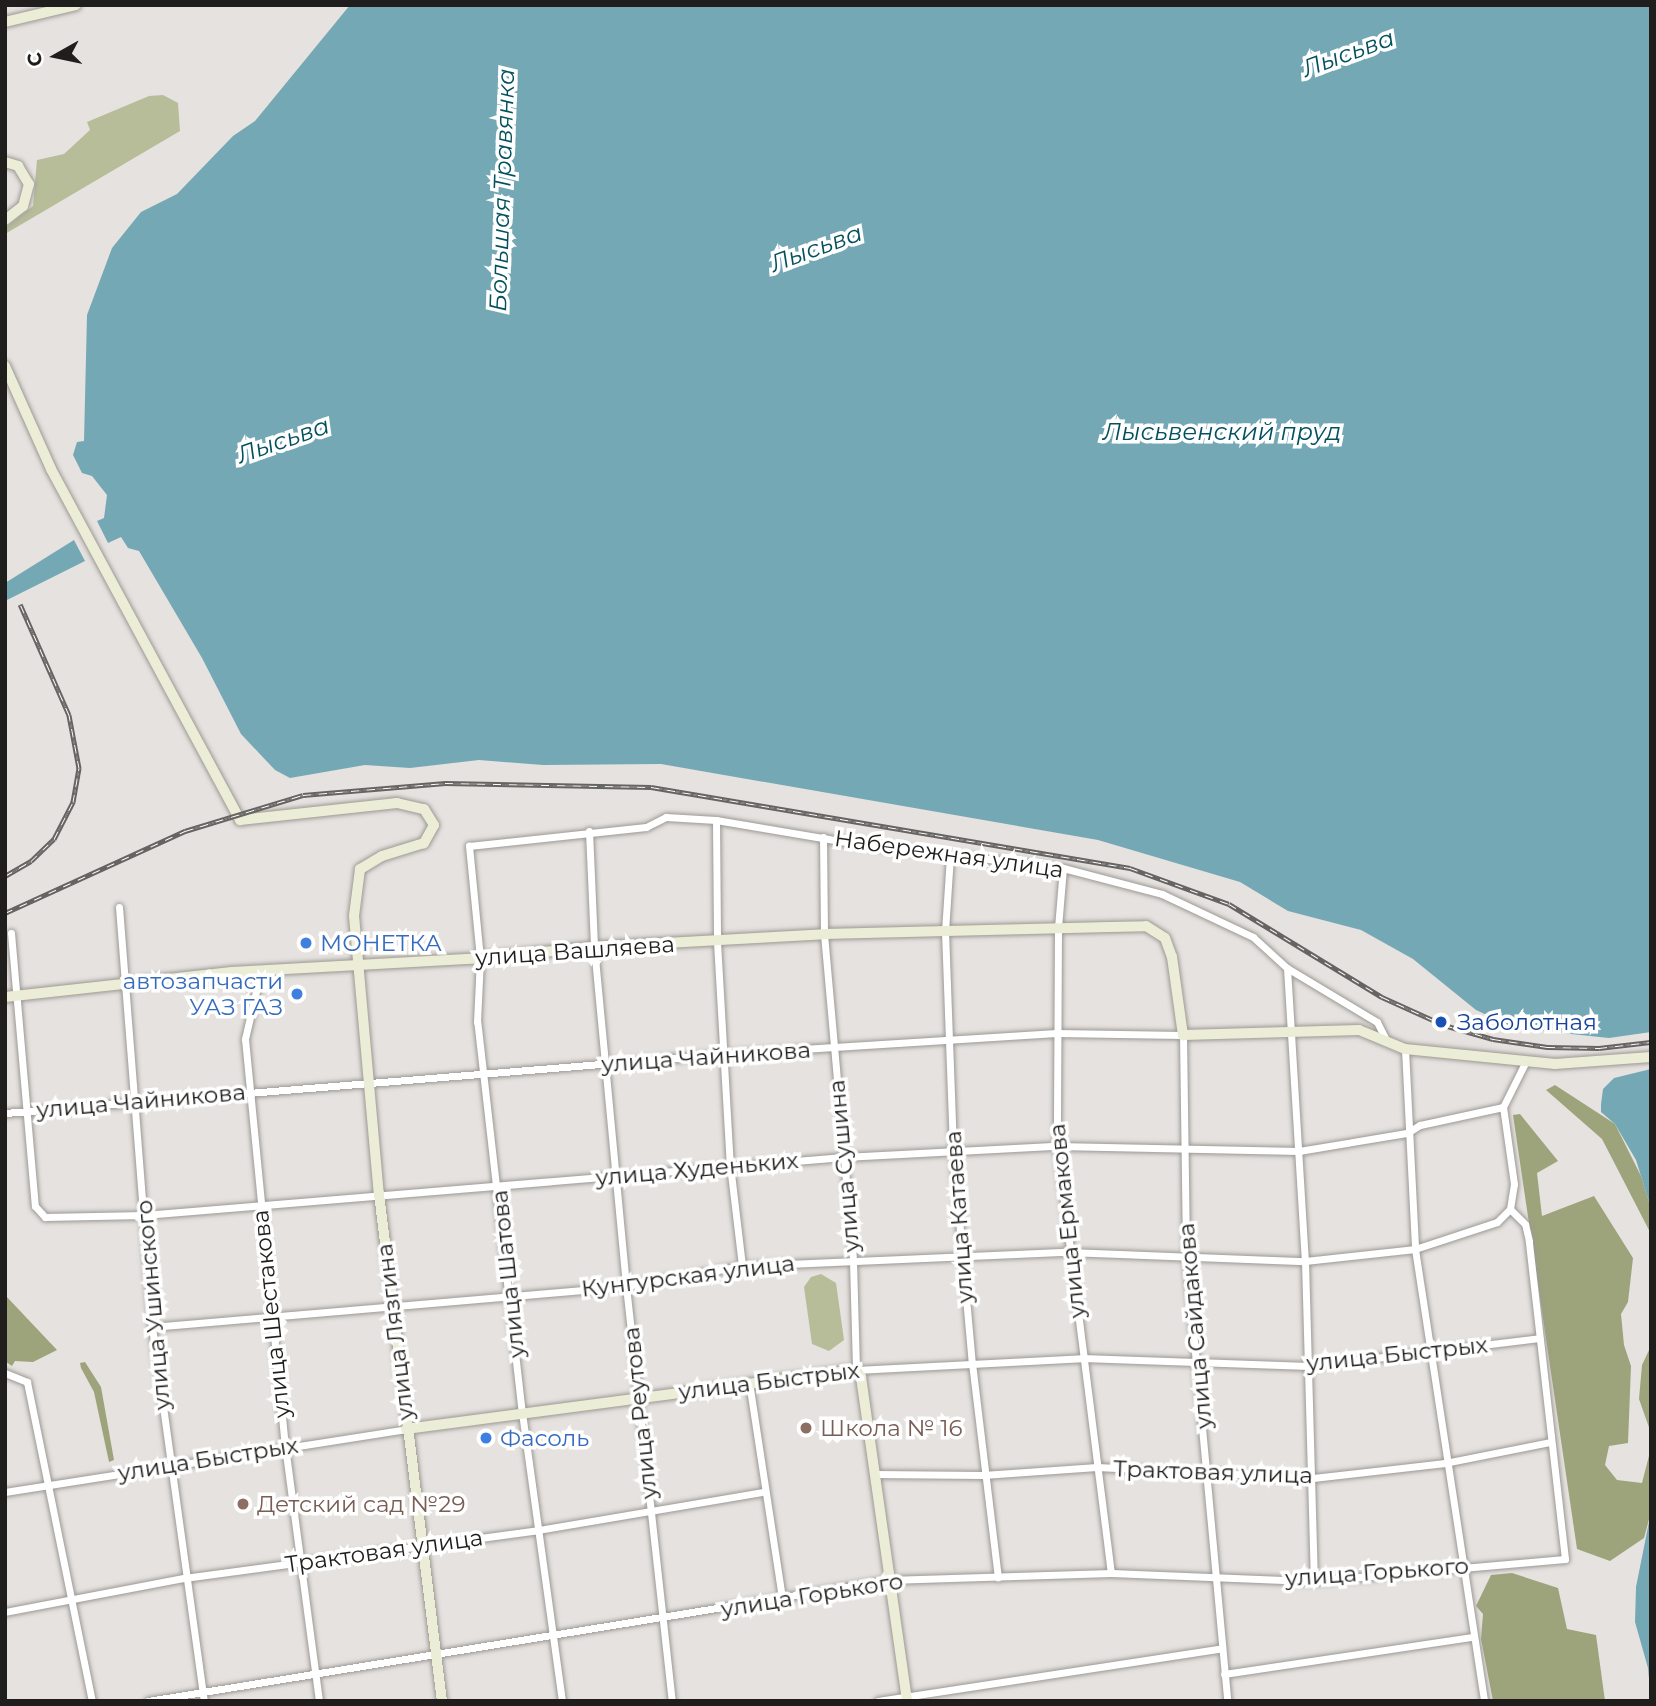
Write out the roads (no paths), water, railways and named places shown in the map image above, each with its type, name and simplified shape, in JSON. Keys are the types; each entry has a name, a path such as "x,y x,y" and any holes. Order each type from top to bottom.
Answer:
{"street":[{"path":"5,22 76,5"},
{"path":"5,162 18,166 29,184 23,206 5,220"},
{"name":"улица Лязгина","path":"5,366 51,469 240,820 385,803 416,806 429,813 434,825 424,843 382,856 360,869 354,916 379,1194 420,1544 442,1701"},
{"name":"Набережная улица","path":"469,846 589,831 646,827 666,817 716,820 950,856 1063,868 1161,894 1253,937 1287,968 1377,1022 1385,1038"},
{"path":"716,820 717,942 723,1054 730,1165 742,1266"},
{"name":"улица Реутова","path":"589,831 594,947 626,1286 672,1701"},
{"name":"улица Сушина","path":"823,837 824,934 853,1261 856,1370"},
{"name":"улица Шатова","path":"469,846 480,958 477,1022 499,1185 522,1414 562,1701"},
{"name":"улица Катаева","path":"950,856 945,931 953,1152 960,1254 983,1475 998,1577"},
{"name":"улица Ермакова","path":"1063,868 1058,928 1057,1146 1067,1252 1111,1573"},
{"name":"улица Ушинского","path":"119,907 152,1327 184,1578 203,1697"},
{"name":"улица Вашляева","path":"5,997 124,982 261,970 480,958 594,947 824,934 1146,926 1165,938 1172,957 1183,1035"},
{"path":"11,933 20,994 28,1112"},
{"path":"1287,968 1293,1031 1305,1261 1314,1581"},
{"name":"улица Шестакова","path":"261,970 245,1039 270,1315 319,1701"},
{"name":"улица Чайникова","path":"5,1113 136,1099 723,1054 1056,1034 1183,1035 1359,1030 1405,1048"},
{"name":"улица Сайдакова","path":"1183,1035 1186,1255 1208,1471 1219,1649 1227,1701"},
{"path":"1484,1701 1445,1463 1415,1249 1407,1133 1405,1048 1555,1064 1651,1058"},
{"path":"1525,1061 1503,1107 1514,1184 1510,1209 1525,1224 1529,1241 1550,1442"},
{"name":"улица Худеньких","path":"28,1112 35,1206 45,1217 144,1214 616,1178 730,1165 844,1157 1057,1146 1299,1151 1407,1133 1420,1125 1503,1107"},
{"name":"Кунгурская улица","path":"152,1327 626,1286 742,1266 960,1254 1067,1252 1305,1261 1415,1249 1497,1222 1510,1209"},
{"name":"улица Быстрых","path":"5,1492 285,1446 749,1382 856,1370 1082,1358 1195,1359 1309,1366 1539,1338"},
{"path":"856,1370 861,1377 907,1699"},
{"path":"5,1373 27,1382 92,1701"},
{"path":"749,1382 763,1492 782,1598"},
{"name":"Трактовая улица","path":"874,1474 983,1475 1097,1467 1313,1478 1445,1463 1550,1442"},
{"name":"улица Горького","path":"148,1701 203,1697 316,1674 553,1638 888,1580 1111,1573 1314,1581 1565,1559 1550,1442"},
{"name":"Трактовая улица","path":"5,1612 184,1578 538,1530 763,1492"},
{"path":"1224,1674 1472,1637"},
{"path":"878,1701 907,1699 1219,1649"}],"water":[{"name":"Лысьвенский пруд","path":"350,5 1651,5 1651,1032 1609,1038 1515,1028 1476,1010 1413,959 1361,930 1288,911 1240,882 1098,840 661,764 543,765 479,760 410,768 365,765 290,778 275,770 241,734 202,658 139,551 128,548 121,537 108,543 97,521 104,518 107,495 92,476 82,473 73,455 77,442 84,441 87,315 112,248 141,212 177,194 233,136 255,121"},
{"path":"74,540 85,561 5,601 5,583"},
{"path":"1651,1069 1651,1208 1636,1160 1615,1124 1601,1112 1601,1104 1603,1089 1614,1078"},
{"path":"1651,1512 1651,1699 1648,1668 1635,1622 1636,1587"}],"railway":[{"path":"5,876 31,861 54,839 73,802 79,768 69,715 20,604"},
{"path":"5,913 185,831 303,795 445,783 651,787 1130,868 1229,904 1382,997 1444,1025 1493,1039 1547,1047 1599,1048 1651,1042"}],"place":[{"name":"МОНЕТКА","path":"306,943"},
{"name":"автозапчасти УАЗ ГАЗ","path":"297,994"},
{"name":"Заболотная","path":"1441,1022"},
{"name":"Школа № 16","path":"806,1428"},
{"name":"Фасоль","path":"486,1438"},
{"name":"Детский сад №29","path":"243,1504"}],"water label":[{"name":"Лысьва","path":"1348,53"},
{"name":"Большая Травянка","path":"502,190"},
{"name":"Лысьва","path":"816,248"},
{"name":"Лысьва","path":"283,440"}]}
